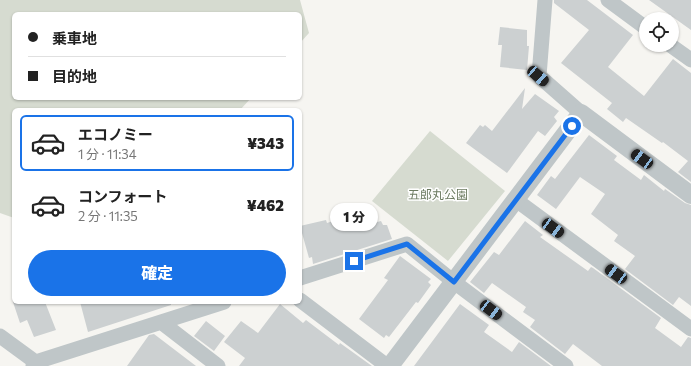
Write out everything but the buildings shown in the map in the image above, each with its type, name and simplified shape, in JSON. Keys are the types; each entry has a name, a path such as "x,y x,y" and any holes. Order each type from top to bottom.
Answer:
{"street":[{"path":"545,0 538,76 581,113 691,195"},
{"path":"608,0 639,23"},
{"path":"679,51 691,60"},
{"path":"390,366 581,113"},
{"path":"516,200 691,329"},
{"path":"302,277 407,244 454,282 566,366"},
{"path":"302,302 387,366"},
{"path":"0,336 37,365 218,304"},
{"path":"161,322 218,366"}],"green space":[{"path":"0,0 300,0 309,33 302,41 302,12 12,12 12,100 249,100 242,108 12,108 12,217 0,213"},
{"name":"五郎丸公園","path":"430,131 505,191 448,261 372,201"}],"route":[{"path":"354,261 407,244 454,282 572,126"}]}
